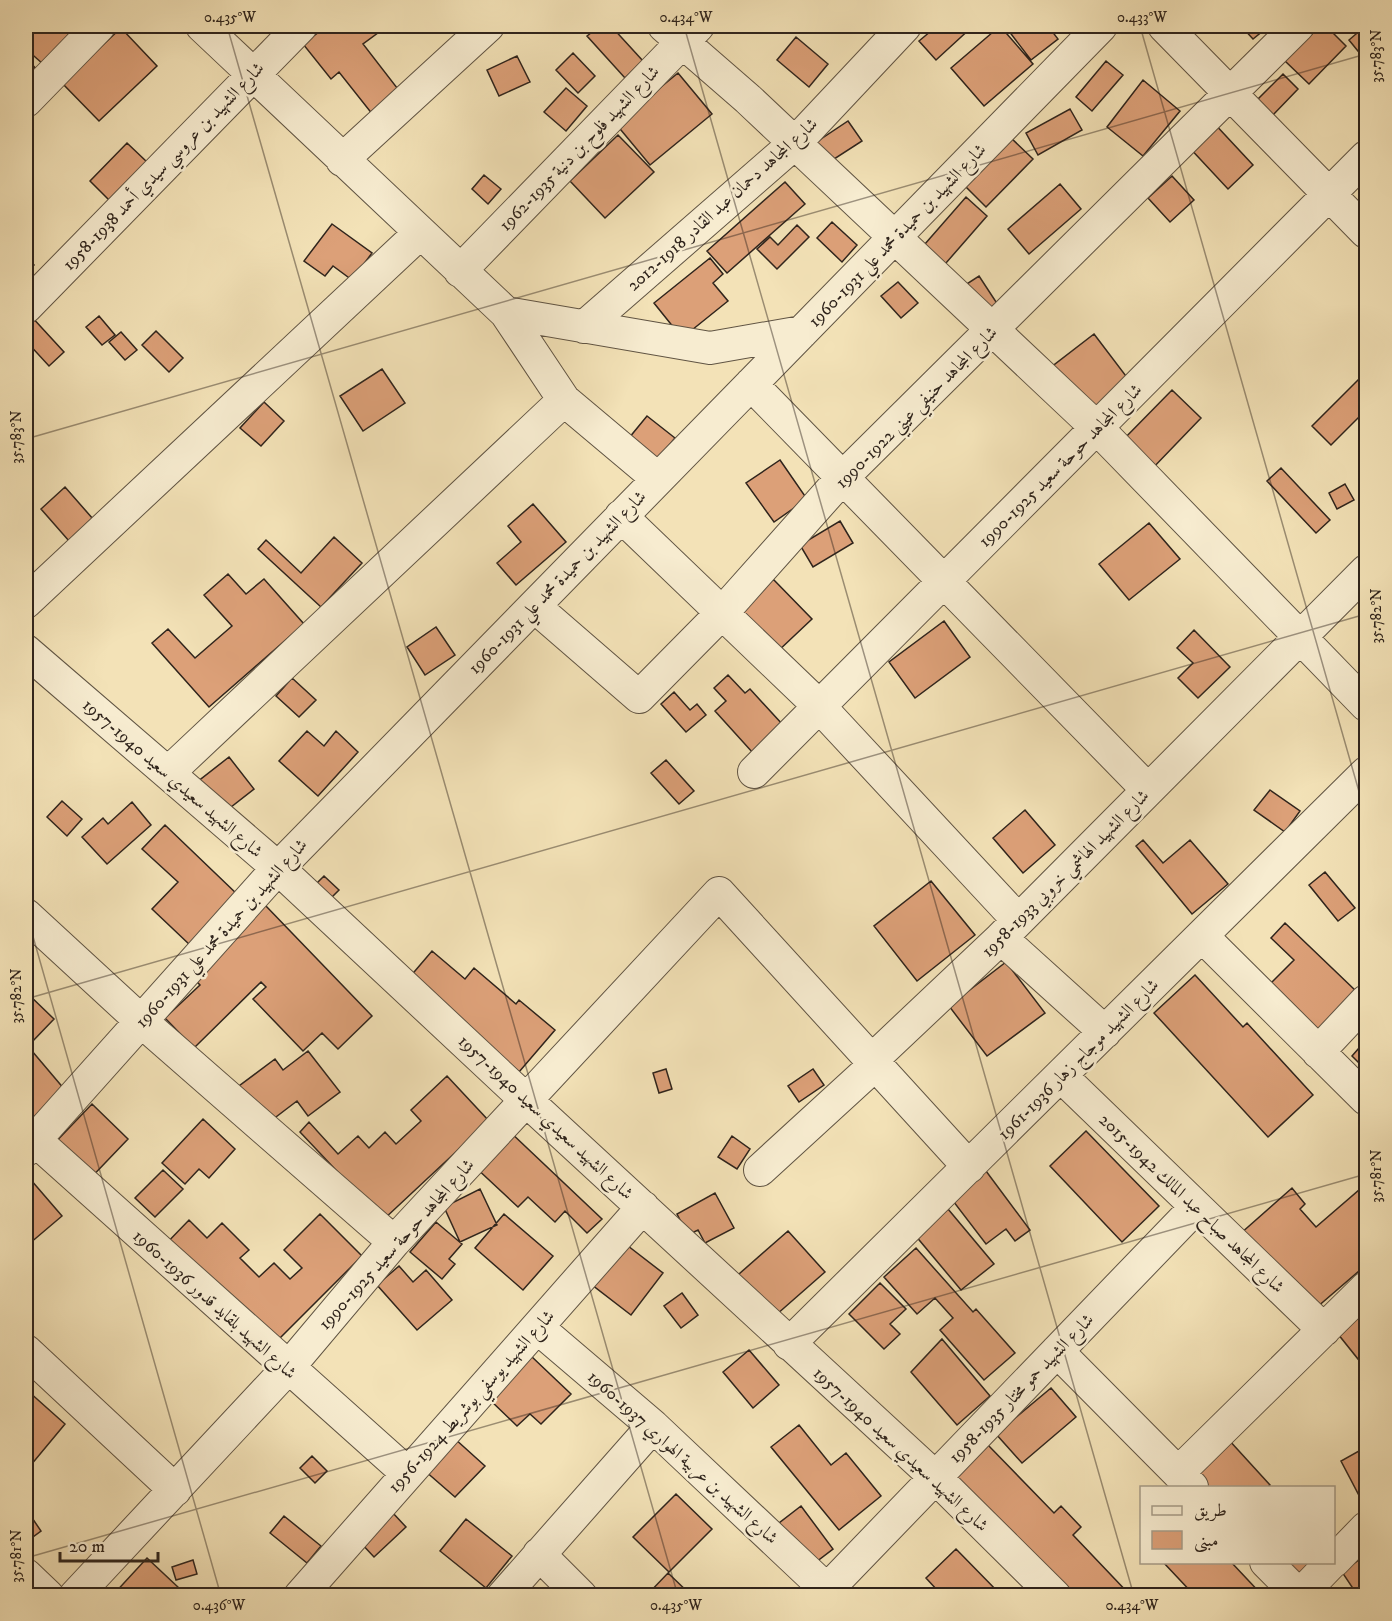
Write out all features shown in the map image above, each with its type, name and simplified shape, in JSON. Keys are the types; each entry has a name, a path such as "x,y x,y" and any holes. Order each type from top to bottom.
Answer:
{"street":[{"path":"26,101 99,26"},
{"path":"202,26 251,75 506,313 564,400 658,479"},
{"name":"شارع الشهيد بن عروسي سيدي أحمد 1938-1958","path":"26,307 301,26"},
{"path":"342,160 488,26"},
{"name":"شارع المجاهد دحمان عبد القادر 1918-2012","path":"584,327 795,143 905,26"},
{"name":"شارع الشهيد بن حميدة محمد علي 1931-1960","path":"28,1141 141,1021 278,868 1101,26"},
{"path":"1164,26 1366,232"},
{"name":"شارع المجاهد حنيفي عيني 1922-1990","path":"534,606 639,697 722,613 843,477 1298,26"},
{"path":"681,31 748,99 893,238 1097,428 1366,705"},
{"name":"شارع الشهيد فلوح بن دنية 1935-1962","path":"460,271 681,31"},
{"name":"شارع المجاهد حوحة سعيد 1925-1990","path":"754,772 1366,157"},
{"path":"26,602 420,233"},
{"path":"506,313 710,348 802,332"},
{"path":"751,384 1148,790"},
{"path":"168,773 564,400"},
{"path":"621,516 819,706 1010,929 1105,1032"},
{"name":"شارع الشهيد الهاشمي خروبي 1933-1958","path":"760,1170 867,1072 872,1060 1010,929 1366,571"},
{"name":"شارع الشهيد سعيدي سعيد 1940-1957","path":"26,651 278,868 935,1477 1036,1589"},
{"name":"شارع الشهيد موجاج زهار 1936-1961","path":"789,1344 1366,773"},
{"name":"شارع المجاهد حوحة سعيد 1925-1990","path":"75,1596 287,1369 394,1242 719,893 872,1060"},
{"path":"26,915 141,1021 394,1242"},
{"path":"1202,936 1366,1099"},
{"path":"1318,1052 1366,1001"},
{"path":"872,1060 969,1167"},
{"name":"شارع المجاهد صباح عبد المالك 1942-2015","path":"1061,1076 1324,1330"},
{"name":"شارع الشهيد بلقايد قدور 1936-1960","path":"28,1141 407,1473"},
{"name":"شارع الشهيد يوسفي بوشريط 1924-1956","path":"300,1596 643,1207"},
{"name":"شارع الشهيد حمو مختار 1935-1958","path":"824,1593 1196,1207"},
{"path":"1057,1351 1185,1480 1366,1288"},
{"name":"شارع الشهيد بن عربية الهواري 1937-1960","path":"538,1328 653,1426 824,1593"},
{"path":"26,1351 175,1490"},
{"path":"503,1596 653,1426"},
{"path":"1335,1560 1366,1528"},
{"path":"540,1554 581,1596"},
{"path":"1267,1564 1299,1595 1331,1564"},
{"path":"26,1575 48,1596"}],"building":[{"path":"26,26 76,26 43,64 26,49"},
{"path":"327,26 386,27 363,44 401,93 373,115 339,72 331,79 303,44"},
{"path":"600,26 611,26 643,61 625,78 587,36"},
{"path":"937,26 973,26 936,60 919,41"},
{"path":"1000,26 1033,64 984,106 951,68"},
{"path":"1005,26 1048,26 1058,39 1031,60"},
{"path":"1241,26 1269,26 1253,39"},
{"path":"1320,26 1326,26 1346,46 1309,84 1285,61"},
{"path":"1349,26 1366,26 1366,61 1349,40 1356,34"},
{"path":"121,28 157,66 99,121 62,83"},
{"path":"796,37 828,64 809,87 777,60"},
{"path":"573,53 595,76 578,93 556,70"},
{"path":"517,56 530,82 499,96 487,70"},
{"path":"26,58 40,73 26,88"},
{"path":"1106,61 1123,75 1092,111 1076,97"},
{"path":"678,73 712,114 650,165 616,124"},
{"path":"1283,74 1298,89 1272,116 1256,101"},
{"path":"1143,80 1180,111 1143,156 1107,127"},
{"path":"566,88 587,106 566,131 544,112"},
{"path":"1070,109 1082,130 1038,155 1026,133"},
{"path":"848,121 862,141 828,163 815,143"},
{"path":"1212,121 1253,165 1228,189 1187,145"},
{"path":"618,135 654,172 605,218 570,181"},
{"path":"1009,136 1033,159 986,207 963,184"},
{"path":"127,143 147,162 109,200 90,181"},
{"path":"484,175 501,189 488,204 472,189"},
{"path":"1172,176 1194,200 1170,222 1148,198"},
{"path":"785,182 805,204 727,273 707,251"},
{"path":"1060,184 1081,209 1029,254 1008,229"},
{"path":"966,197 987,216 939,271 918,252"},
{"path":"832,222 857,245 842,262 817,238"},
{"path":"332,224 372,253 352,280 333,266 325,276 304,261"},
{"path":"797,225 809,237 777,269 757,249 770,237 778,245"},
{"path":"26,256 34,265 26,273"},
{"path":"710,258 723,274 713,283 728,301 682,338 654,303"},
{"path":"979,276 1002,311 983,324 959,289"},
{"path":"898,282 918,303 901,318 881,296"},
{"path":"30,315 64,352 49,366 26,341 26,319"},
{"path":"99,316 115,335 102,345 86,327"},
{"path":"156,331 183,358 169,372 142,345"},
{"path":"121,332 137,350 125,360 109,342"},
{"path":"1094,334 1129,380 1085,414 1050,368"},
{"path":"382,369 405,403 363,431 340,396"},
{"path":"1360,378 1366,384 1366,410 1331,445 1312,426"},
{"path":"1172,390 1201,418 1150,471 1121,442"},
{"path":"264,402 284,421 261,446 240,428"},
{"path":"647,416 675,438 657,460 629,438"},
{"path":"780,460 807,499 774,522 746,483"},
{"path":"1281,468 1330,520 1316,533 1267,481"},
{"path":"1345,484 1354,500 1337,509 1329,493"},
{"path":"65,487 93,519 69,541 41,509"},
{"path":"533,504 566,542 516,585 497,563 521,542 508,526"},
{"path":"840,521 853,543 813,567 800,545"},
{"path":"1149,523 1180,559 1129,600 1099,564"},
{"path":"334,537 362,563 321,607 258,549 266,540 301,573"},
{"path":"228,574 246,594 264,579 304,624 209,707 152,643 168,629 195,658 232,626 204,595"},
{"path":"773,579 812,619 776,653 737,614"},
{"path":"944,621 970,657 915,698 889,662"},
{"path":"436,627 455,655 425,675 407,647"},
{"path":"1194,630 1230,667 1198,698 1178,678 1193,663 1177,648"},
{"path":"728,675 745,693 750,689 783,725 753,753 715,711 726,701 714,688"},
{"path":"292,678 316,700 299,717 276,696"},
{"path":"674,692 690,710 697,704 706,715 686,732 661,704"},
{"path":"307,731 324,746 336,731 358,752 318,796 279,761"},
{"path":"229,757 254,789 217,818 192,786"},
{"path":"666,760 694,791 679,804 651,773"},
{"path":"1270,790 1300,811 1285,832 1254,810"},
{"path":"62,801 82,819 67,836 47,817"},
{"path":"132,802 151,825 107,864 82,837 103,818 108,824"},
{"path":"1025,810 1055,845 1023,873 993,838"},
{"path":"165,825 239,896 191,946 152,909 178,882 142,849"},
{"path":"1143,840 1163,863 1190,840 1228,884 1192,914 1136,846"},
{"path":"1325,872 1355,908 1338,921 1309,885"},
{"path":"324,876 339,890 325,904 310,890"},
{"path":"931,881 975,935 917,981 874,926"},
{"path":"265,905 372,1016 338,1049 322,1033 303,1051 253,999 266,987 261,982 194,1048 165,1018 200,985 191,976"},
{"path":"1285,923 1357,992 1318,1032 1269,985 1294,960 1271,938"},
{"path":"432,951 465,979 474,968 516,1004 519,1000 555,1030 519,1072 409,978"},
{"path":"1006,962 1045,1013 987,1056 949,1006"},
{"path":"1195,975 1243,1027 1247,1023 1313,1095 1268,1137 1154,1013"},
{"path":"26,992 54,1019 29,1045 26,1041"},
{"path":"1366,1040 1366,1070 1352,1056"},
{"path":"32,1051 65,1090 26,1124 26,1057"},
{"path":"308,1051 340,1092 308,1116 297,1101 268,1123 239,1086 275,1059 283,1070"},
{"path":"666,1069 672,1089 659,1093 653,1073"},
{"path":"813,1069 824,1085 799,1102 788,1086"},
{"path":"447,1076 489,1121 383,1220 300,1132 309,1122 338,1154 358,1136 369,1148 385,1132 396,1144 421,1121 411,1110"},
{"path":"92,1104 128,1139 84,1185 47,1151"},
{"path":"203,1119 235,1149 209,1178 199,1169 185,1184 162,1163"},
{"path":"507,1129 602,1219 587,1233 565,1211 555,1222 528,1197 518,1207 473,1165"},
{"path":"1086,1131 1159,1206 1122,1242 1050,1166"},
{"path":"732,1136 750,1149 737,1169 718,1157"},
{"path":"163,1170 183,1189 155,1217 135,1198"},
{"path":"986,1171 1030,1230 1015,1241 1006,1229 986,1244 950,1197"},
{"path":"31,1180 62,1216 29,1244 26,1240 26,1185"},
{"path":"1366,1184 1366,1265 1309,1314 1240,1234 1292,1188 1305,1204 1300,1209 1316,1227"},
{"path":"480,1189 497,1225 460,1242 444,1207"},
{"path":"715,1193 734,1228 705,1243 698,1230 688,1235 677,1214"},
{"path":"948,1209 994,1264 961,1290 915,1235"},
{"path":"320,1214 362,1256 265,1353 161,1249 189,1220 207,1238 222,1223 249,1250 240,1258 259,1277 274,1263 290,1279 302,1268 284,1250"},
{"path":"504,1214 553,1256 523,1290 475,1248"},
{"path":"436,1222 462,1244 449,1259 455,1264 442,1279 410,1252"},
{"path":"788,1231 825,1272 768,1322 731,1281"},
{"path":"619,1239 663,1273 631,1315 587,1281"},
{"path":"916,1248 973,1312 976,1309 1015,1353 984,1380 940,1330 953,1318 935,1298 917,1314 884,1277"},
{"path":"399,1266 413,1282 426,1270 452,1300 417,1330 377,1285"},
{"path":"880,1283 906,1309 890,1324 900,1334 884,1349 849,1314"},
{"path":"682,1293 698,1315 681,1328 664,1306"},
{"path":"1366,1303 1366,1369 1334,1329"},
{"path":"942,1339 990,1396 957,1425 911,1372"},
{"path":"749,1350 779,1385 753,1408 723,1372"},
{"path":"531,1356 571,1394 541,1424 530,1414 517,1426 489,1399"},
{"path":"1051,1388 1076,1417 1022,1463 996,1434"},
{"path":"28,1391 65,1424 26,1471 26,1394"},
{"path":"799,1425 831,1465 846,1453 881,1496 839,1530 771,1447"},
{"path":"454,1438 485,1466 455,1497 424,1470"},
{"path":"1228,1439 1270,1485 1200,1486 1189,1473"},
{"path":"987,1444 1054,1513 1061,1506 1081,1527 1073,1535 1131,1596 1056,1596 947,1482"},
{"path":"1366,1447 1366,1502 1363,1503 1341,1461"},
{"path":"312,1456 327,1471 315,1483 300,1468"},
{"path":"676,1494 712,1529 669,1572 633,1537"},
{"path":"801,1506 833,1549 799,1575 766,1533"},
{"path":"26,1509 41,1531 26,1542"},
{"path":"392,1512 406,1527 374,1557 360,1542"},
{"path":"284,1516 321,1546 307,1563 270,1533"},
{"path":"466,1519 512,1556 486,1588 440,1551"},
{"path":"956,1549 1002,1596 933,1596 938,1591 926,1578"},
{"path":"1366,1555 1366,1596 1358,1596 1342,1572"},
{"path":"147,1558 180,1589 173,1596 112,1596"},
{"path":"193,1560 197,1574 176,1580 172,1567"},
{"path":"1165,1564 1233,1564 1263,1596 1195,1596"},
{"path":"1286,1564 1321,1564 1303,1583"},
{"path":"668,1573 692,1596 646,1596"}]}
